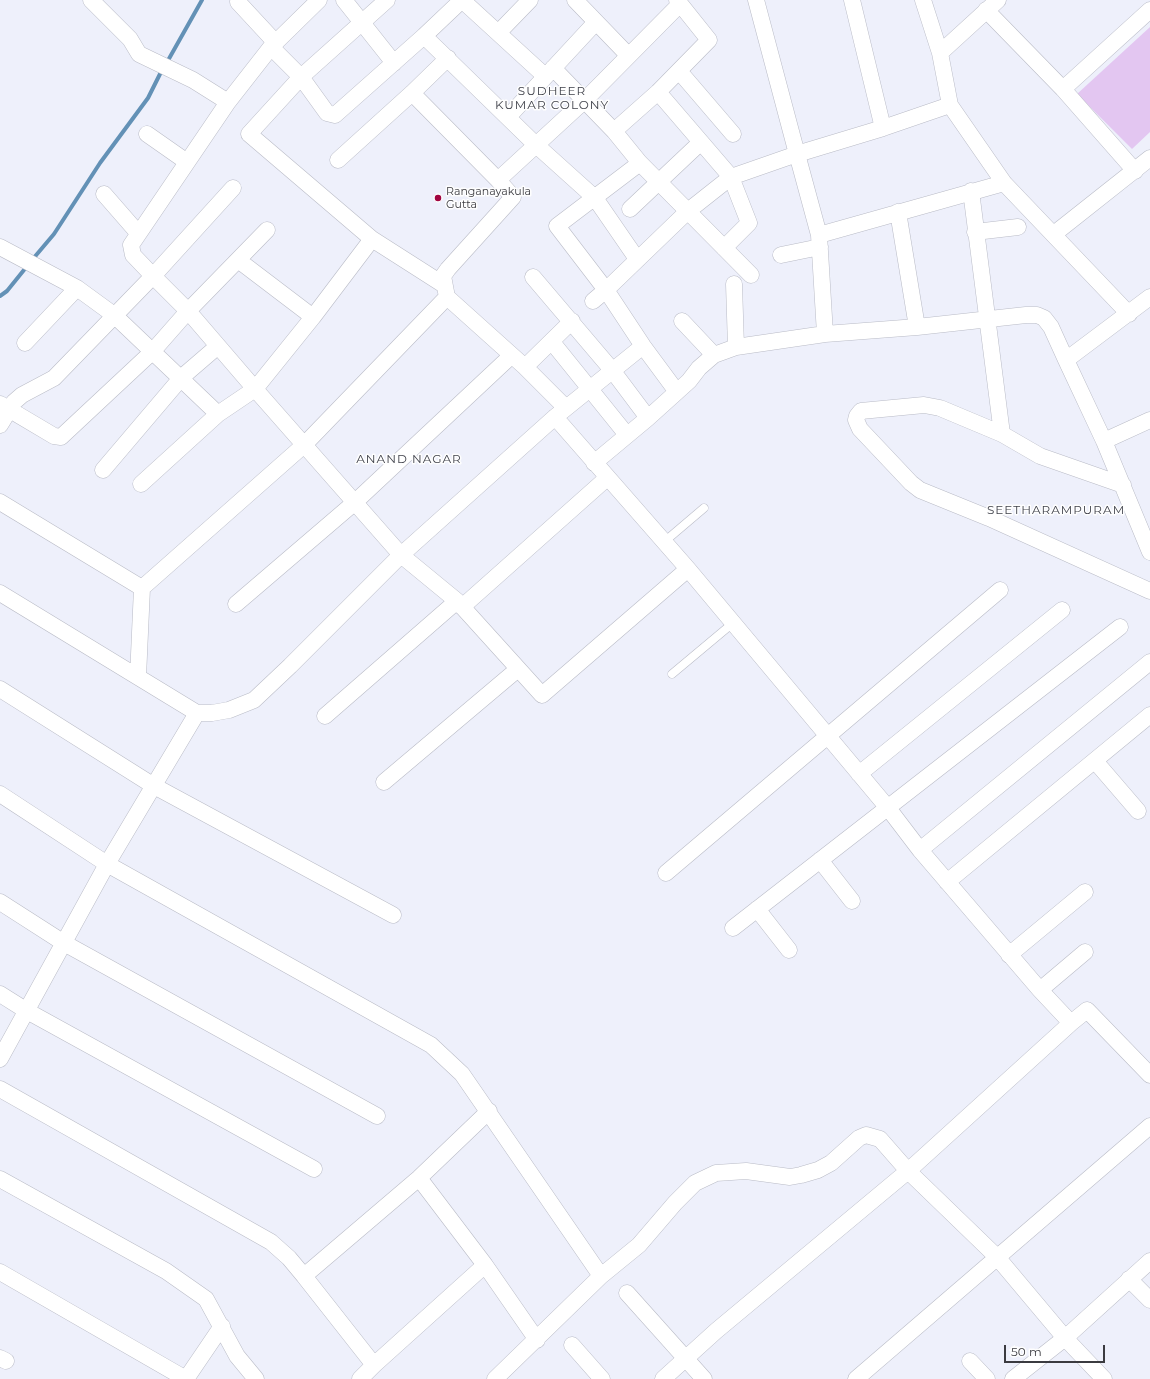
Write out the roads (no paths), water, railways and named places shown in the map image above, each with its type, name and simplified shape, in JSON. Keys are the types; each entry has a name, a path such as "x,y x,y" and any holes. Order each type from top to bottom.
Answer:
{"street":[{"path":"91,0 130,39 138,54 193,80 228,102"},
{"path":"319,0 274,45 228,102 133,241 130,250 133,255 188,311 354,503 401,555 460,604 542,696 688,569"},
{"path":"344,0 394,63"},
{"path":"387,0 302,77 249,134 372,239 445,291 511,356 525,367 561,412 594,463 688,569 888,808 920,850 1009,955 1071,1023"},
{"path":"238,2 302,77 327,113 335,115 462,0 499,32 584,100 614,131 640,164 751,275"},
{"path":"499,32 530,0"},
{"path":"575,0 628,55"},
{"path":"756,0 820,241 825,334"},
{"path":"923,0 940,54 950,105 1004,183 1129,314"},
{"path":"498,180 584,100 678,2 709,40 658,92 614,131"},
{"path":"856,2 883,128"},
{"path":"940,54 992,5 1135,171"},
{"path":"1063,89 1150,10"},
{"path":"508,117 596,22"},
{"path":"424,36 535,144 595,198 637,259"},
{"path":"338,160 448,58"},
{"path":"679,71 733,134"},
{"path":"658,92 732,177 749,224 724,248"},
{"path":"412,93 498,180 513,198 448,269 443,276 445,291"},
{"path":"593,301 688,211 732,177 797,154 883,128 950,105"},
{"path":"147,134 187,162"},
{"path":"630,209 701,142"},
{"path":"1054,234 1150,158"},
{"path":"640,164 557,226 606,290 677,392"},
{"path":"780,255 898,212 1004,183"},
{"path":"5,406 54,378 153,276 233,188"},
{"path":"971,191 974,232 1002,434"},
{"path":"104,194 138,233"},
{"path":"898,212 917,327"},
{"path":"974,232 1018,227"},
{"path":"5,406 54,436 61,437 152,352 188,311 266,230"},
{"path":"141,484 218,414 255,389 314,317 372,239"},
{"path":"0,247 77,288 114,315 152,352 182,377 218,414"},
{"path":"238,260 314,317"},
{"path":"533,277 572,321 612,370 648,418"},
{"path":"734,284 736,348"},
{"path":"25,343 77,288"},
{"path":"138,676 142,588 304,445 445,291"},
{"path":"1066,360 1150,297"},
{"path":"594,463 648,418 714,356 736,348 825,334 917,327 1037,315 1044,318 1051,327 1104,441 1150,552"},
{"path":"525,367 572,321"},
{"path":"682,321 714,356"},
{"path":"552,342 627,435"},
{"path":"103,470 182,377 218,346"},
{"path":"0,593 197,713 229,710 254,700 401,555 561,412 644,346"},
{"path":"236,604 354,503 511,356"},
{"path":"1123,485 1040,456 1002,434 940,408 924,405 861,411 857,416 856,420 860,428 911,483 920,490 989,518 1150,591"},
{"path":"0,425 5,406"},
{"path":"1104,441 1150,420"},
{"path":"325,716 460,604 607,478"},
{"path":"0,502 142,588"},
{"path":"666,873 1000,590"},
{"path":"859,774 1062,610"},
{"path":"733,928 1120,627"},
{"path":"920,850 1150,662"},
{"path":"384,782 518,669"},
{"path":"0,689 154,786 393,915"},
{"path":"0,1059 107,864 197,713"},
{"path":"947,882 1150,715"},
{"path":"1095,761 1138,811"},
{"path":"0,794 107,864 431,1045 462,1074 489,1111 601,1276"},
{"path":"820,860 852,901"},
{"path":"1009,955 1085,892"},
{"path":"0,902 64,943 377,1116"},
{"path":"757,909 789,950"},
{"path":"1040,990 1085,952"},
{"path":"0,994 27,1011 314,1169"},
{"path":"663,1379 908,1171 1087,1010 1150,1075"},
{"path":"0,1089 258,1232 288,1258 304,1276 374,1366"},
{"path":"304,1276 419,1178 489,1111"},
{"path":"856,1379 1150,1126"},
{"path":"495,1379 537,1340 601,1276 639,1245 675,1203 695,1183 716,1173 746,1172 790,1177 801,1175 818,1170 831,1163 860,1138 866,1135 880,1139 908,1171 997,1257 1065,1338 1104,1379"},
{"path":"0,1178 189,1285 206,1298 237,1356 256,1379"},
{"path":"419,1178 485,1265 537,1340"},
{"path":"1013,1379 1065,1338 1150,1261"},
{"path":"360,1379 485,1265"},
{"path":"0,1272 186,1379 222,1326"},
{"path":"1129,1279 1150,1300"},
{"path":"627,1293 704,1379"},
{"path":"572,1346 602,1379"},
{"path":"970,1362 987,1379"}],"lane":[{"path":"664,542 704,508"},
{"path":"672,674 733,623"}],"waterway":[{"path":"166,64 202,0"},
{"path":"32,260 54,234 100,163 148,98 162,70"},
{"path":"0,296 7,291 28,265"}],"place":[{"name":"Ranganayakula Gutta","path":"438,198"}],"district":[{"name":"SUDHEER KUMAR COLONY","path":"552,98"},
{"name":"ANAND NAGAR","path":"409,459"},
{"name":"SEETHARAMPURAM","path":"1056,510"}]}
